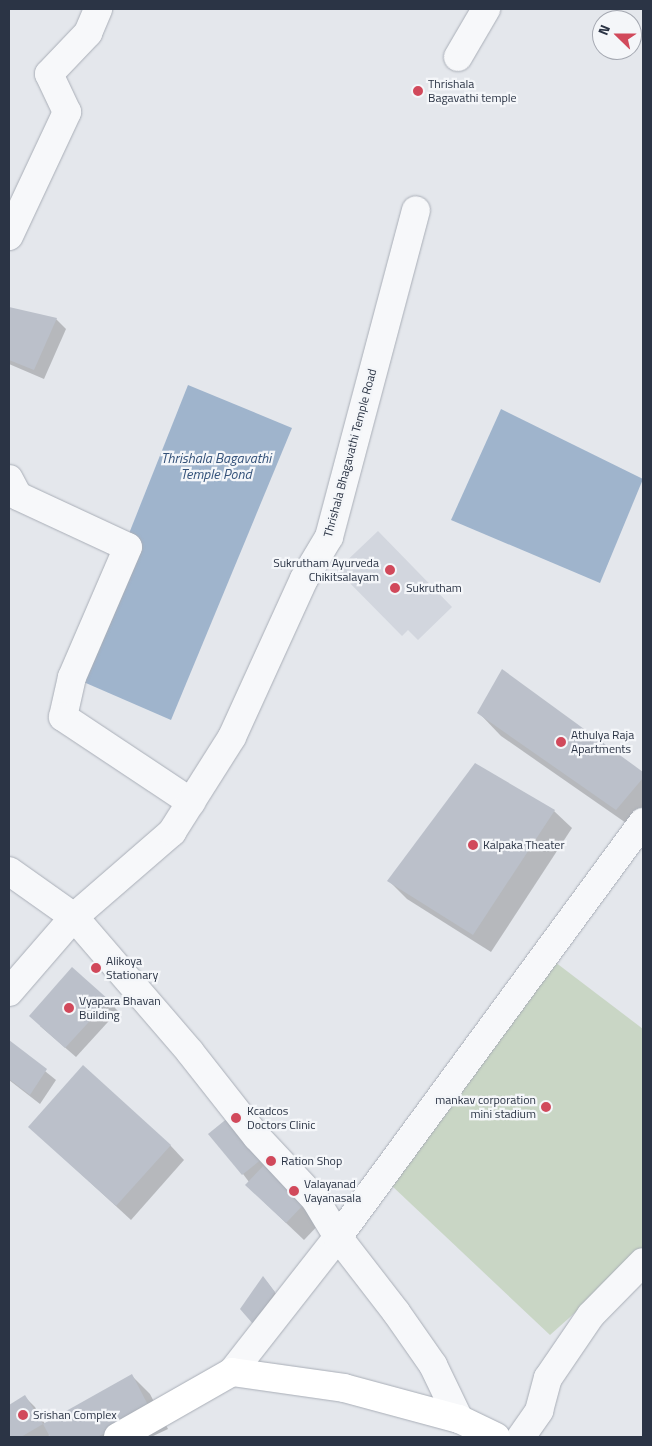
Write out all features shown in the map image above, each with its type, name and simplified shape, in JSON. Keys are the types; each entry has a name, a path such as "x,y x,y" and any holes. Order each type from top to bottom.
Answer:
{"main road":[{"path":"118,1437 232,1372 344,1388 459,1419 496,1437"}],"street":[{"path":"9,235 67,112 49,74 88,34 98,9"},
{"path":"458,57 486,9"},
{"name":"Thrishala Bhagavathi Temple Road","path":"9,992 74,917 172,832 232,737 304,579 329,536 416,210"},
{"path":"9,479 18,496 128,547 72,677 63,717 192,802"},
{"path":"232,1372 338,1237 643,822"},
{"path":"9,871 74,917 190,1052 257,1137 315,1199 338,1237 396,1312 433,1365 459,1419"},
{"path":"521,1437 539,1411 548,1378 591,1315 643,1262"}],"shaded area":[{"name":"Sukrutham","path":"378,531 452,607 418,640 408,630 402,636 337,570"}],"green space":[{"name":"mankav corporation mini stadium","path":"555,962 643,1029 643,1252 550,1335 391,1185"}],"water":[{"name":"Thrishala Bagavathi Temple Pond","path":"188,385 292,428 171,720 72,677"},
{"path":"501,409 643,479 600,583 451,520"}],"building":[{"path":"9,307 57,318 34,370 9,360"},
{"name":"Athulya Raja Apartments","path":"502,669 643,772 643,778 616,810 477,713"},
{"name":"Kalpaka Theater","path":"475,763 555,810 473,935 387,881"},
{"name":"Vyapara Bhavan Building","path":"72,967 109,1000 65,1048 29,1016"},
{"path":"9,1040 47,1069 30,1095 9,1079"},
{"path":"83,1065 171,1145 116,1206 28,1127"},
{"path":"229,1117 263,1158 242,1175 208,1134"},
{"path":"268,1161 309,1199 286,1223 245,1185"},
{"path":"263,1276 275,1292 253,1324 240,1309"},
{"path":"132,1374 151,1411 97,1437 50,1437 43,1424"},
{"name":"Srishan Complex","path":"25,1395 43,1424 21,1437 9,1437 9,1405"}],"place":[{"name":"Thrishala Bagavathi temple","path":"418,91"},
{"name":"Sukrutham Ayurveda Chikitsalayam","path":"390,570"},
{"name":"Sukrutham","path":"395,588"},
{"name":"Athulya Raja Apartments","path":"561,742"},
{"name":"Kalpaka Theater","path":"473,845"},
{"name":"Alikoya Stationary","path":"96,968"},
{"name":"Vyapara Bhavan Building","path":"69,1008"},
{"name":"mankav corporation mini stadium","path":"546,1107"},
{"name":"Kcadcos Doctors Clinic","path":"236,1118"},
{"name":"Ration Shop","path":"271,1161"},
{"name":"Valayanad Vayanasala","path":"294,1191"},
{"name":"Srishan Complex","path":"23,1415"}]}
